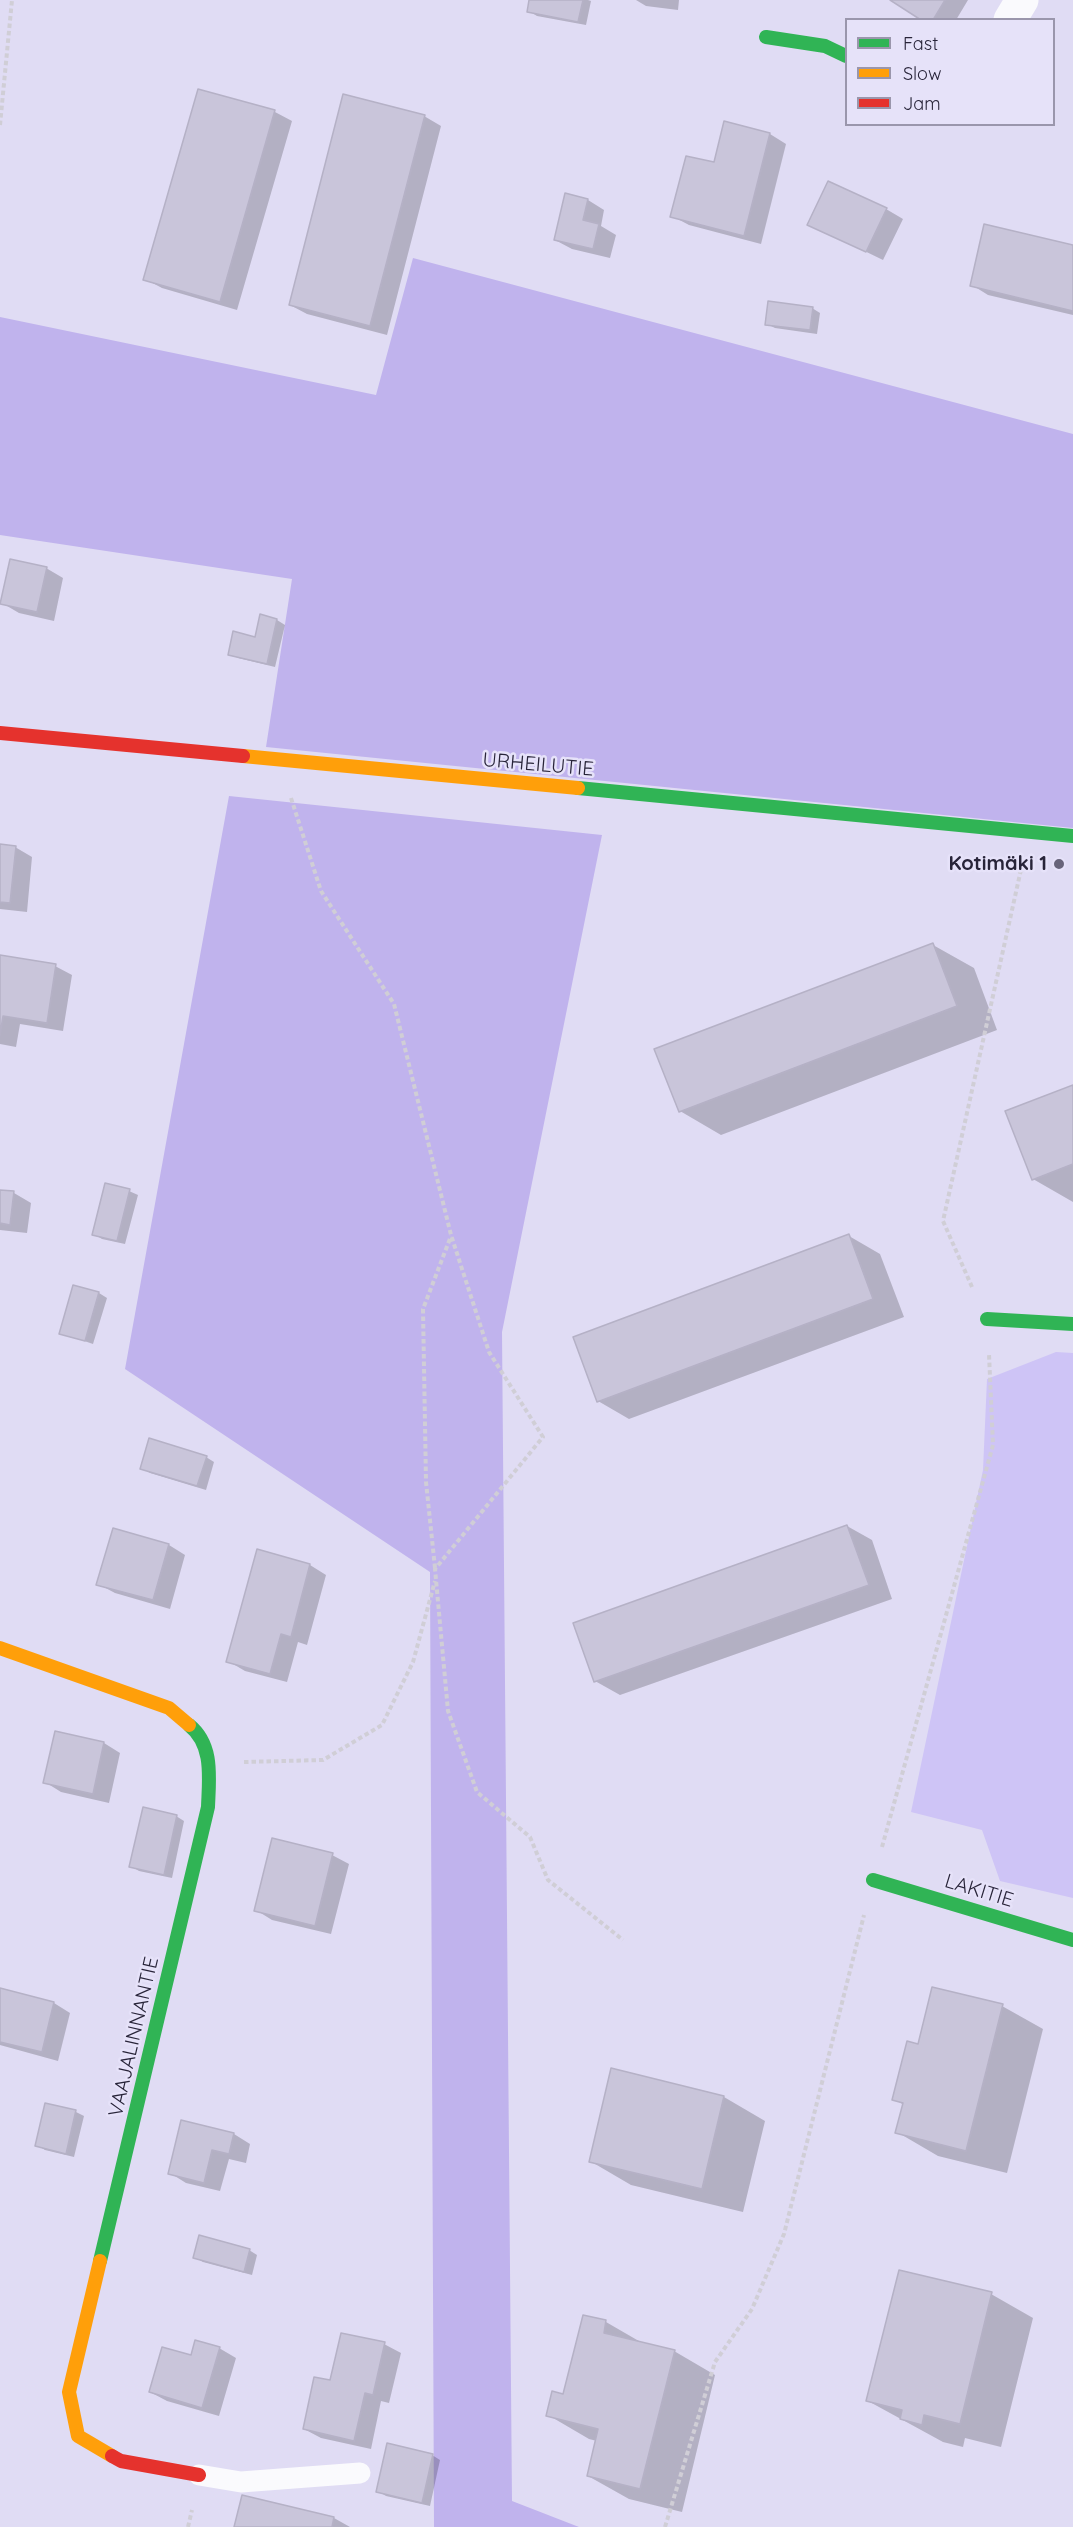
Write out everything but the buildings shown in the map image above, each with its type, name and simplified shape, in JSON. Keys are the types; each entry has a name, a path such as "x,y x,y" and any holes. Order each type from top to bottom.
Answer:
{"street":[{"path":"1011,18 1022,0"},
{"path":"766,37 825,46 845,56"},
{"name":"URHEILUTIE","path":"0,733 1073,836"},
{"path":"987,1319 1073,1324"},
{"name":"VAAJALINNANTIE","path":"0,1648 169,1708 198,1732 210,1764 208,1807 69,2392 78,2436 121,2461 200,2475"},
{"name":"LAKITIE","path":"873,1880 1073,1940"}],"lane":[{"path":"200,2475 241,2482 360,2473"}],"path":[{"path":"0,125 12,0"},
{"path":"210,1764 323,1760 382,1725 413,1662 436,1577 435,1569 543,1437 489,1352 451,1235 394,1004 321,891 288,789"},
{"path":"665,2527 715,2362 752,2309 784,2234 873,1880 993,1444 987,1319 943,1221 1023,858"},
{"path":"451,1235 423,1310 426,1482 448,1711 477,1791 530,1837 548,1880 623,1940"}],"shaded area":[{"path":"413,258 1073,434 1073,828 266,747 292,579 0,535 0,317 376,395"},
{"path":"229,796 602,835 502,1332 512,2501 579,2527 434,2527 430,1572 125,1369"},
{"path":"1056,1352 1073,1353 1073,1898 1000,1881 982,1830 911,1812 983,1470 987,1379"}],"traffic: fast":[{"path":"766,37 825,46 845,56"},
{"path":"578,788 1073,836"},
{"path":"987,1319 1073,1324"},
{"path":"100,2261 208,1807 209,1774 206,1752 203,1742 189,1725"},
{"path":"873,1880 1073,1940"}],"traffic: slow":[{"path":"243,756 578,788"},
{"path":"0,1648 169,1708 189,1725"},
{"path":"100,2261 69,2392 78,2436 112,2456"}],"traffic: jam":[{"path":"0,733 243,756"},
{"path":"112,2456 121,2461 199,2475"}],"place":[{"name":"Kotimäki 1","path":"1059,864"}]}
